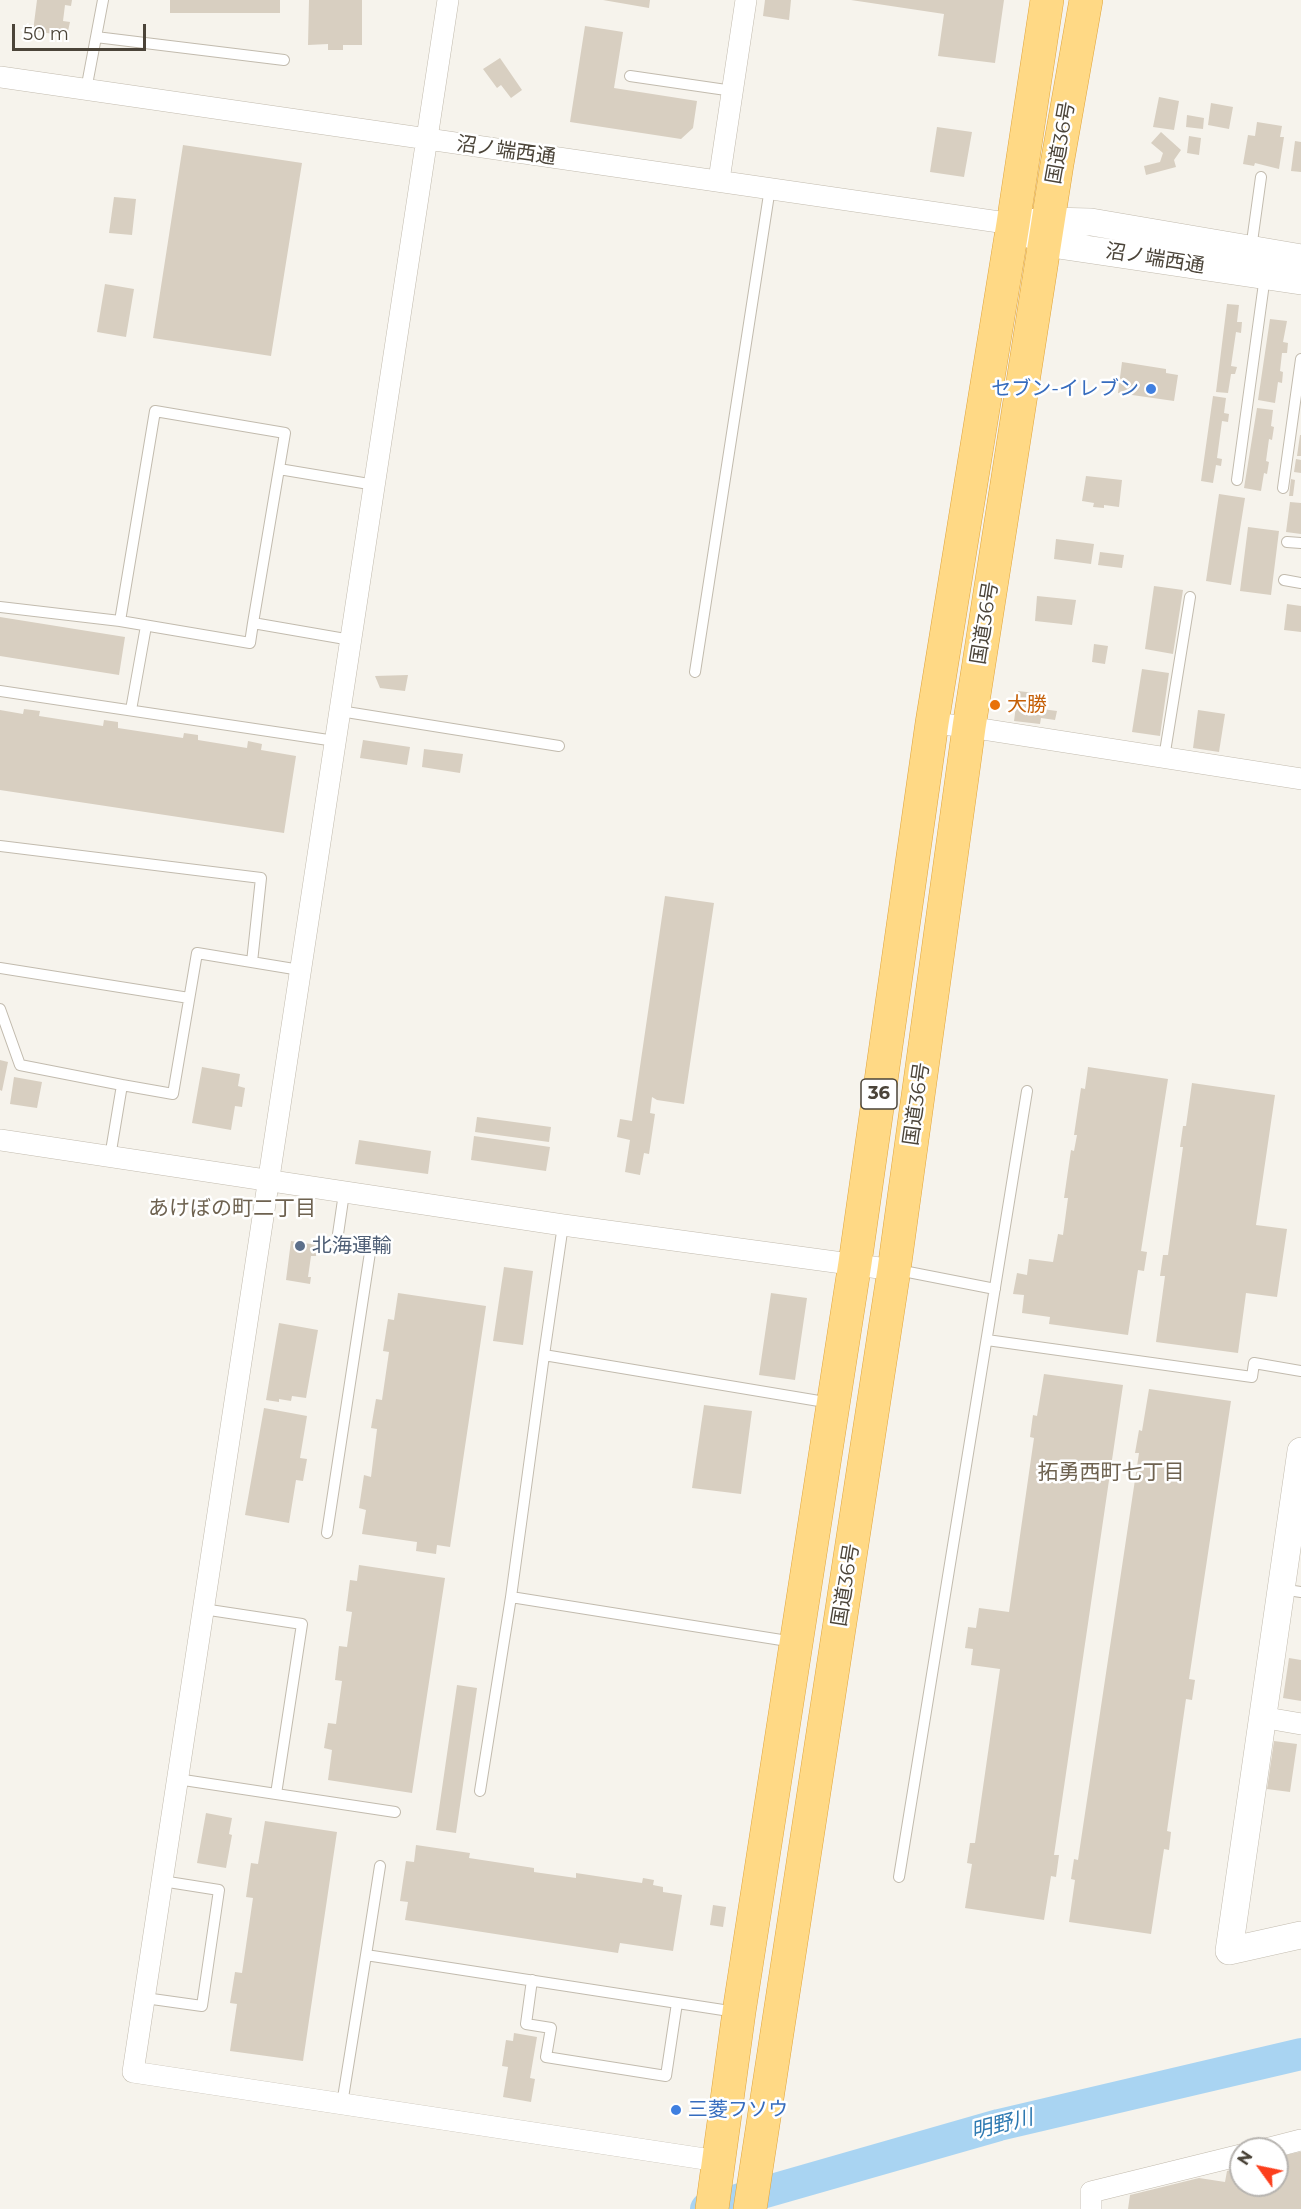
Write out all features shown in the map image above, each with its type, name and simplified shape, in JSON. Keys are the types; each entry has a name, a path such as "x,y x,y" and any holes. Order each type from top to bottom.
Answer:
{"highway":[{"name":"国道36号","path":"715,2186 739,2012 855,1263 932,723 1047,0"},
{"name":"国道36号","path":"753,2194 894,1270 969,727 1086,0"}],"street":[{"path":"448,0 133,2072 342,2104 715,2186"},
{"path":"719,180 746,0"},
{"name":"沼ノ端西通","path":"0,77 1013,224 1265,276 1301,281"},
{"name":"沼ノ端西通","path":"1047,232 1091,222 1301,256"},
{"path":"932,723 1301,779"},
{"path":"0,1140 563,1226 894,1270"},
{"path":"1301,1450 1291,1590 1261,1717 1229,1951 1301,1935"},
{"path":"1261,1717 1301,1724"},
{"path":"1091,2209 1091,2192 1229,2158"}],"lane":[{"path":"86,90 103,0"},
{"path":"96,37 284,60"},
{"path":"630,76 733,92"},
{"path":"1251,249 1261,177"},
{"path":"695,672 770,188"},
{"path":"1237,480 1265,276"},
{"path":"1283,488 1301,359"},
{"path":"0,607 120,621 250,643 285,433 155,411 120,621"},
{"path":"279,469 375,485"},
{"path":"1287,542 1301,543"},
{"path":"1284,580 1301,583"},
{"path":"1164,758 1190,597"},
{"path":"253,623 351,640"},
{"path":"131,710 146,626"},
{"path":"0,690 335,741"},
{"path":"340,711 559,746"},
{"path":"0,846 261,878 252,962"},
{"path":"0,1008 20,1065 173,1094 197,953 300,970"},
{"path":"0,968 189,998"},
{"path":"110,1157 122,1085"},
{"path":"899,1877 1027,1091"},
{"path":"327,1533 371,1246 337,1241 344,1193"},
{"path":"480,1791 511,1597 563,1226"},
{"path":"894,1270 995,1288"},
{"path":"987,1340 1252,1377 1254,1363 1301,1371"},
{"path":"544,1355 834,1403"},
{"path":"511,1597 796,1642"},
{"path":"203,1609 302,1624 276,1794"},
{"path":"177,1779 395,1812"},
{"path":"342,2104 380,1866"},
{"path":"145,1998 202,2006 219,1890 162,1881"},
{"path":"366,1955 739,2012"},
{"path":"532,1980 526,2024 551,2028 546,2057 666,2076 677,2002"}],"building":[{"path":"37,0 72,0 71,6 65,5 63,21 70,22 68,31 62,30 61,35 33,31"},
{"path":"170,0 280,0 280,13 170,13"},
{"path":"309,0 362,0 362,45 343,45 343,50 328,50 328,44 308,45"},
{"path":"603,0 650,0 649,8"},
{"path":"765,0 791,0 789,20 763,16"},
{"path":"851,0 1004,0 995,63 938,56 944,14"},
{"path":"585,26 623,32 614,88 697,101 693,128 681,139 570,122"},
{"path":"500,58 522,90 511,98 501,85 497,88 483,69"},
{"path":"1159,97 1179,101 1174,130 1153,127"},
{"path":"1211,103 1233,107 1229,129 1208,125"},
{"path":"1187,115 1204,118 1203,129 1186,127"},
{"path":"1257,122 1282,126 1280,137 1284,137 1279,169 1255,163 1254,166 1243,164 1248,135 1255,136"},
{"path":"937,127 972,132 964,177 930,172"},
{"path":"1161,132 1181,150 1174,160 1176,167 1146,175 1144,166 1160,162 1163,153 1151,143"},
{"path":"1189,136 1201,138 1199,155 1187,153"},
{"path":"1295,141 1301,142 1301,172 1291,171"},
{"path":"183,145 302,163 271,356 153,338"},
{"path":"114,197 136,199 132,235 109,233"},
{"path":"105,284 134,289 126,337 97,332"},
{"path":"1227,304 1239,305 1237,322 1242,322 1241,333 1236,332 1231,366 1237,367 1235,374 1231,374 1228,393 1216,392"},
{"path":"1270,319 1287,321 1283,342 1288,343 1287,353 1282,353 1280,371 1283,372 1282,383 1278,382 1275,403 1258,400"},
{"path":"1122,362 1166,369 1166,373 1178,375 1174,401 1118,393"},
{"path":"1213,396 1226,398 1224,413 1229,414 1228,422 1222,421 1217,458 1222,459 1221,466 1216,465 1213,483 1201,481"},
{"path":"1257,408 1273,410 1271,426 1274,427 1272,440 1269,439 1266,461 1269,462 1267,474 1264,473 1261,491 1244,488"},
{"path":"1300,435 1301,456 1297,456"},
{"path":"1296,459 1301,460 1301,473 1294,472"},
{"path":"1086,476 1122,480 1119,507 1104,505 1104,508 1093,507 1094,503 1082,501"},
{"path":"1291,479 1295,480 1293,496 1289,496"},
{"path":"1219,494 1245,498 1231,585 1206,581"},
{"path":"1290,502 1301,503 1301,534 1286,532"},
{"path":"1248,527 1279,531 1271,595 1240,591"},
{"path":"1056,539 1094,544 1091,564 1054,559"},
{"path":"1100,552 1124,555 1122,568 1098,565"},
{"path":"1154,586 1183,590 1173,654 1145,649"},
{"path":"1037,596 1076,600 1072,625 1035,621"},
{"path":"1287,604 1301,606 1301,632 1284,630"},
{"path":"0,617 125,637 119,675 0,656"},
{"path":"1094,644 1108,646 1105,664 1092,662"},
{"path":"1142,669 1169,673 1160,736 1132,732"},
{"path":"408,675 405,691 380,688 375,676"},
{"path":"1018,691 1044,694 1042,709 1057,711 1055,720 1041,718 1040,724 1014,721"},
{"path":"24,709 40,711 39,716 103,726 104,720 118,722 118,728 183,738 184,733 198,735 198,740 247,748 248,741 262,744 261,750 296,756 284,833 0,790 0,710 23,714"},
{"path":"1198,710 1225,714 1219,752 1193,748"},
{"path":"363,740 410,747 407,765 360,758"},
{"path":"424,749 463,754 460,773 422,767"},
{"path":"665,896 714,903 684,1104 657,1100 652,1097 650,1113 655,1114 649,1154 644,1153 640,1175 625,1172 630,1140 617,1137 620,1119 632,1121"},
{"path":"0,1060 8,1062 2,1091 0,1090"},
{"path":"202,1067 240,1074 238,1086 245,1088 242,1107 235,1106 231,1130 192,1123"},
{"path":"1088,1067 1168,1079 1141,1251 1147,1252 1144,1271 1138,1270 1128,1335 1049,1324 1050,1317 1022,1313 1024,1295 1013,1294 1017,1273 1027,1275 1029,1259 1053,1262 1058,1234 1063,1235 1068,1198 1064,1198 1071,1150 1074,1151 1081,1088 1085,1089"},
{"path":"14,1077 42,1082 37,1108 10,1104"},
{"path":"1192,1083 1275,1095 1256,1225 1287,1229 1277,1297 1246,1293 1238,1353 1156,1342 1165,1276 1160,1276 1163,1255 1168,1255 1183,1147 1180,1147 1183,1126 1186,1126"},
{"path":"477,1117 551,1127 549,1142 475,1132"},
{"path":"474,1136 550,1147 546,1171 471,1160"},
{"path":"359,1140 431,1151 428,1174 355,1164"},
{"path":"291,1241 317,1245 316,1256 311,1256 308,1277 311,1277 310,1284 286,1280"},
{"path":"504,1267 533,1271 523,1345 493,1341"},
{"path":"398,1293 486,1306 450,1547 437,1545 436,1554 416,1551 417,1542 362,1534 366,1510 359,1508 364,1475 371,1477 377,1429 371,1428 376,1399 382,1400 389,1352 383,1351 388,1319 394,1320"},
{"path":"771,1293 807,1298 795,1380 759,1375"},
{"path":"279,1323 318,1330 306,1398 292,1396 291,1401 266,1400"},
{"path":"1044,1374 1123,1385 1054,1855 1059,1855 1056,1877 1051,1876 1044,1920 965,1908 972,1864 967,1863 970,1843 975,1843 1000,1669 971,1665 973,1649 965,1648 968,1627 976,1628 979,1608 1009,1612 1034,1438 1030,1437 1033,1415 1037,1416"},
{"path":"1149,1389 1231,1401 1189,1679 1195,1680 1192,1700 1186,1699 1167,1831 1171,1832 1169,1850 1164,1849 1151,1934 1069,1922 1075,1880 1071,1879 1074,1859 1078,1860 1139,1453 1135,1453 1139,1430 1142,1431"},
{"path":"704,1405 752,1411 741,1494 692,1488"},
{"path":"264,1408 307,1416 300,1458 307,1459 303,1481 296,1480 289,1523 245,1515"},
{"path":"359,1565 445,1578 412,1793 328,1780 332,1750 324,1748 328,1723 336,1724 342,1681 335,1680 339,1646 347,1647 352,1612 346,1611 350,1580 357,1581"},
{"path":"1289,1658 1301,1660 1301,1701 1283,1698"},
{"path":"457,1685 477,1688 456,1833 436,1830"},
{"path":"1274,1741 1297,1744 1290,1792 1267,1789"},
{"path":"206,1813 232,1818 229,1834 232,1835 226,1868 197,1863"},
{"path":"265,1821 337,1832 303,2061 230,2051 237,2004 230,2003 235,1972 242,1973 253,1898 246,1897 251,1863 258,1864"},
{"path":"416,1845 470,1853 469,1858 534,1868 534,1872 576,1878 576,1873 642,1883 643,1878 654,1880 653,1885 663,1887 663,1892 682,1895 673,1951 620,1943 618,1953 405,1920 408,1902 400,1901 406,1861 414,1862"},
{"path":"713,1905 726,1907 723,1927 710,1925"},
{"path":"514,2033 537,2037 530,2078 535,2079 531,2102 503,2097 508,2067 502,2066 506,2040 513,2041"},
{"path":"1301,2152 1301,2209 1128,2209 1130,2195 1199,2178 1225,2182 1229,2170 1229,2197 1289,2197 1289,2154"}],"waterway":[{"name":"明野川","path":"706,2209 999,2125 1301,2054"}],"place":[{"name":"セブン-イレブン","path":"1151,389"},
{"name":"大勝","path":"995,705"},
{"name":"北海運輸","path":"300,1246"},
{"name":"三菱フソウ","path":"676,2110"}],"district":[{"name":"あけぼの町二丁目","path":"232,1209"},
{"name":"拓勇西町七丁目","path":"1111,1473"}]}
